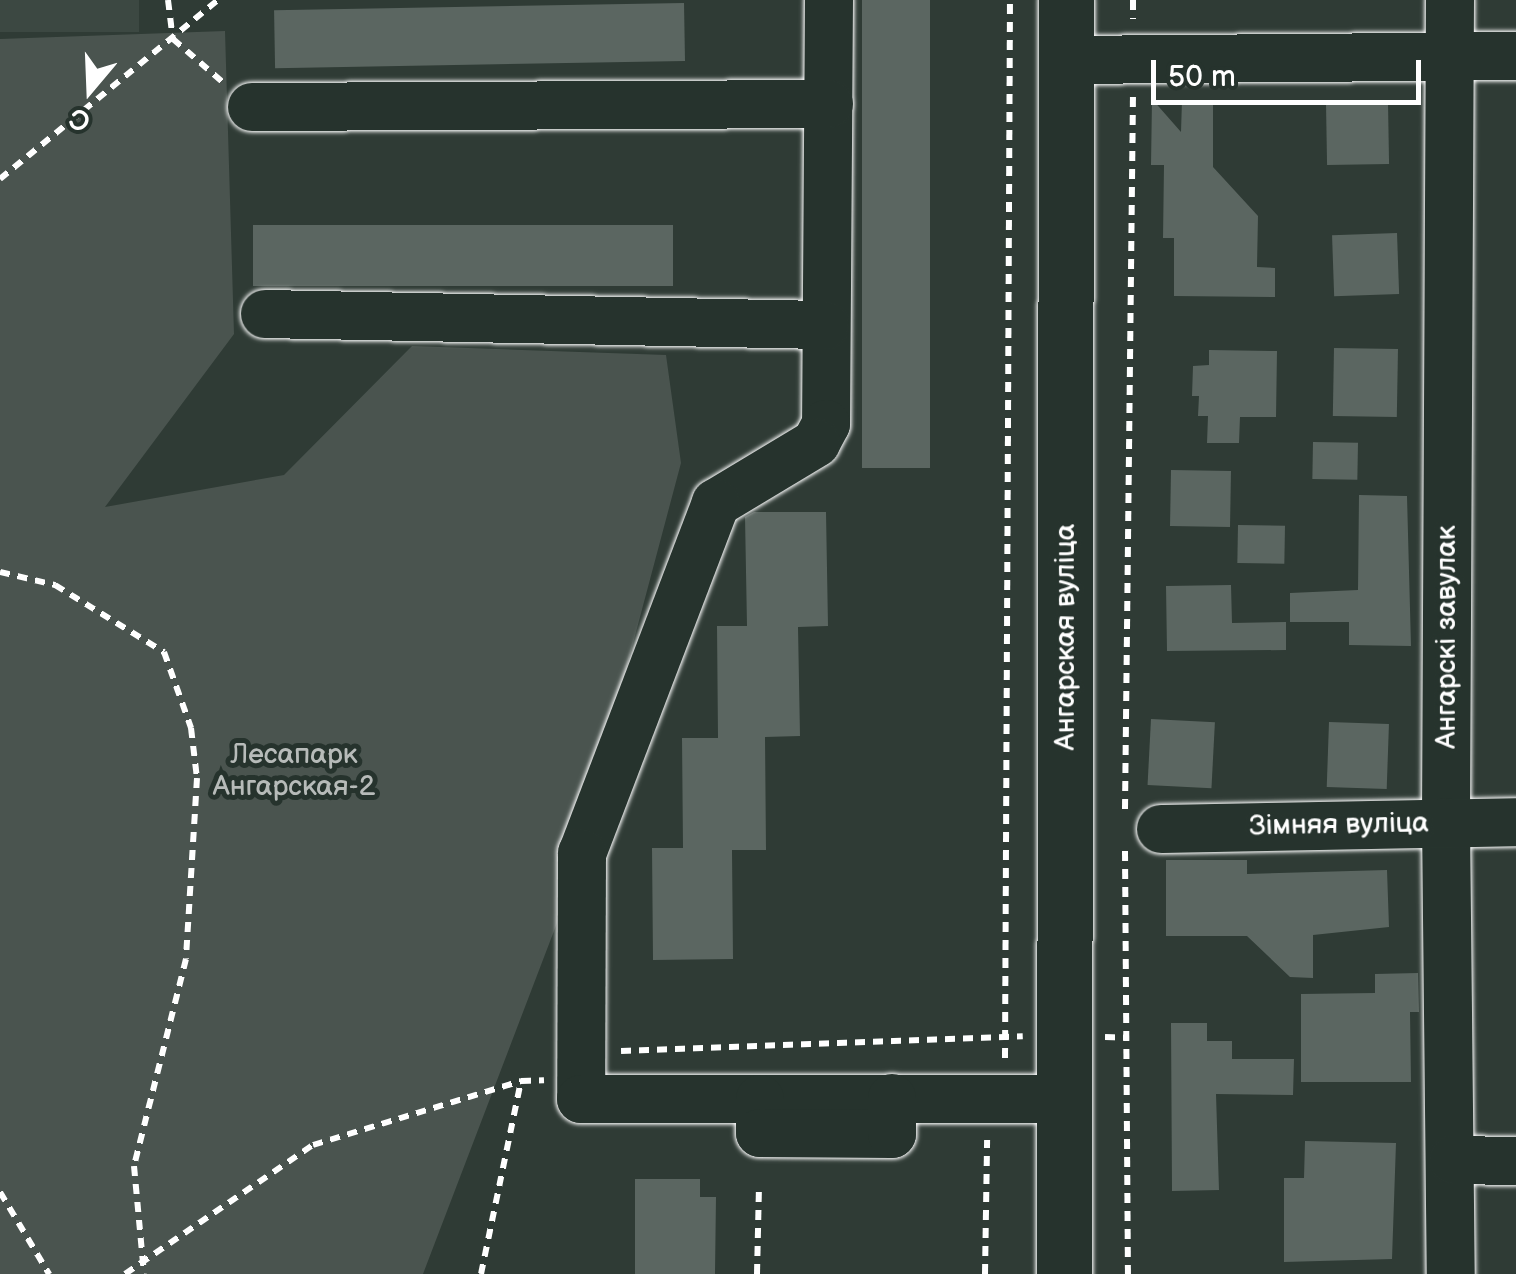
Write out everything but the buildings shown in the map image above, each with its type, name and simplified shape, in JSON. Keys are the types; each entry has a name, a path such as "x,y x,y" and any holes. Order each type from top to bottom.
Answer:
{"main road":[{"name":"Ангарская вуліца","path":"1064,1274 1066,0"}],"street":[{"path":"830,0 826,424 816,443 716,504 582,853 582,1100 1065,1099"},
{"name":"Ангарскі завулак","path":"1450,0 1446,822 1453,1160 1451,1274"},
{"path":"1066,60 1516,56"},
{"path":"252,107 829,104"},
{"path":"265,314 825,325"},
{"name":"Зімняя вуліца","path":"1137,834 1516,822"},
{"path":"1453,1160 1516,1161"}],"path":[{"path":"168,0 172,39 252,107"},
{"path":"0,179 218,0"},
{"path":"1004,1064 1009,1036 1010,0"},
{"path":"1128,1274 1137,834 1133,0"},
{"path":"0,572 54,586 164,652 191,728 197,778 186,959 134,1166 144,1274"},
{"path":"481,1274 521,1081"},
{"path":"985,1274 987,1133"},
{"path":"757,1274 759,1188"},
{"path":"0,1192 49,1274"}],"shaded area":[{"path":"0,0 139,0 139,32 0,32"}],"green space":[{"name":"Лесапарк Ангарская-2","path":"225,31 234,334 105,507 284,475 412,346 666,355 681,463 562,910 423,1274 0,1274 0,39"}]}
